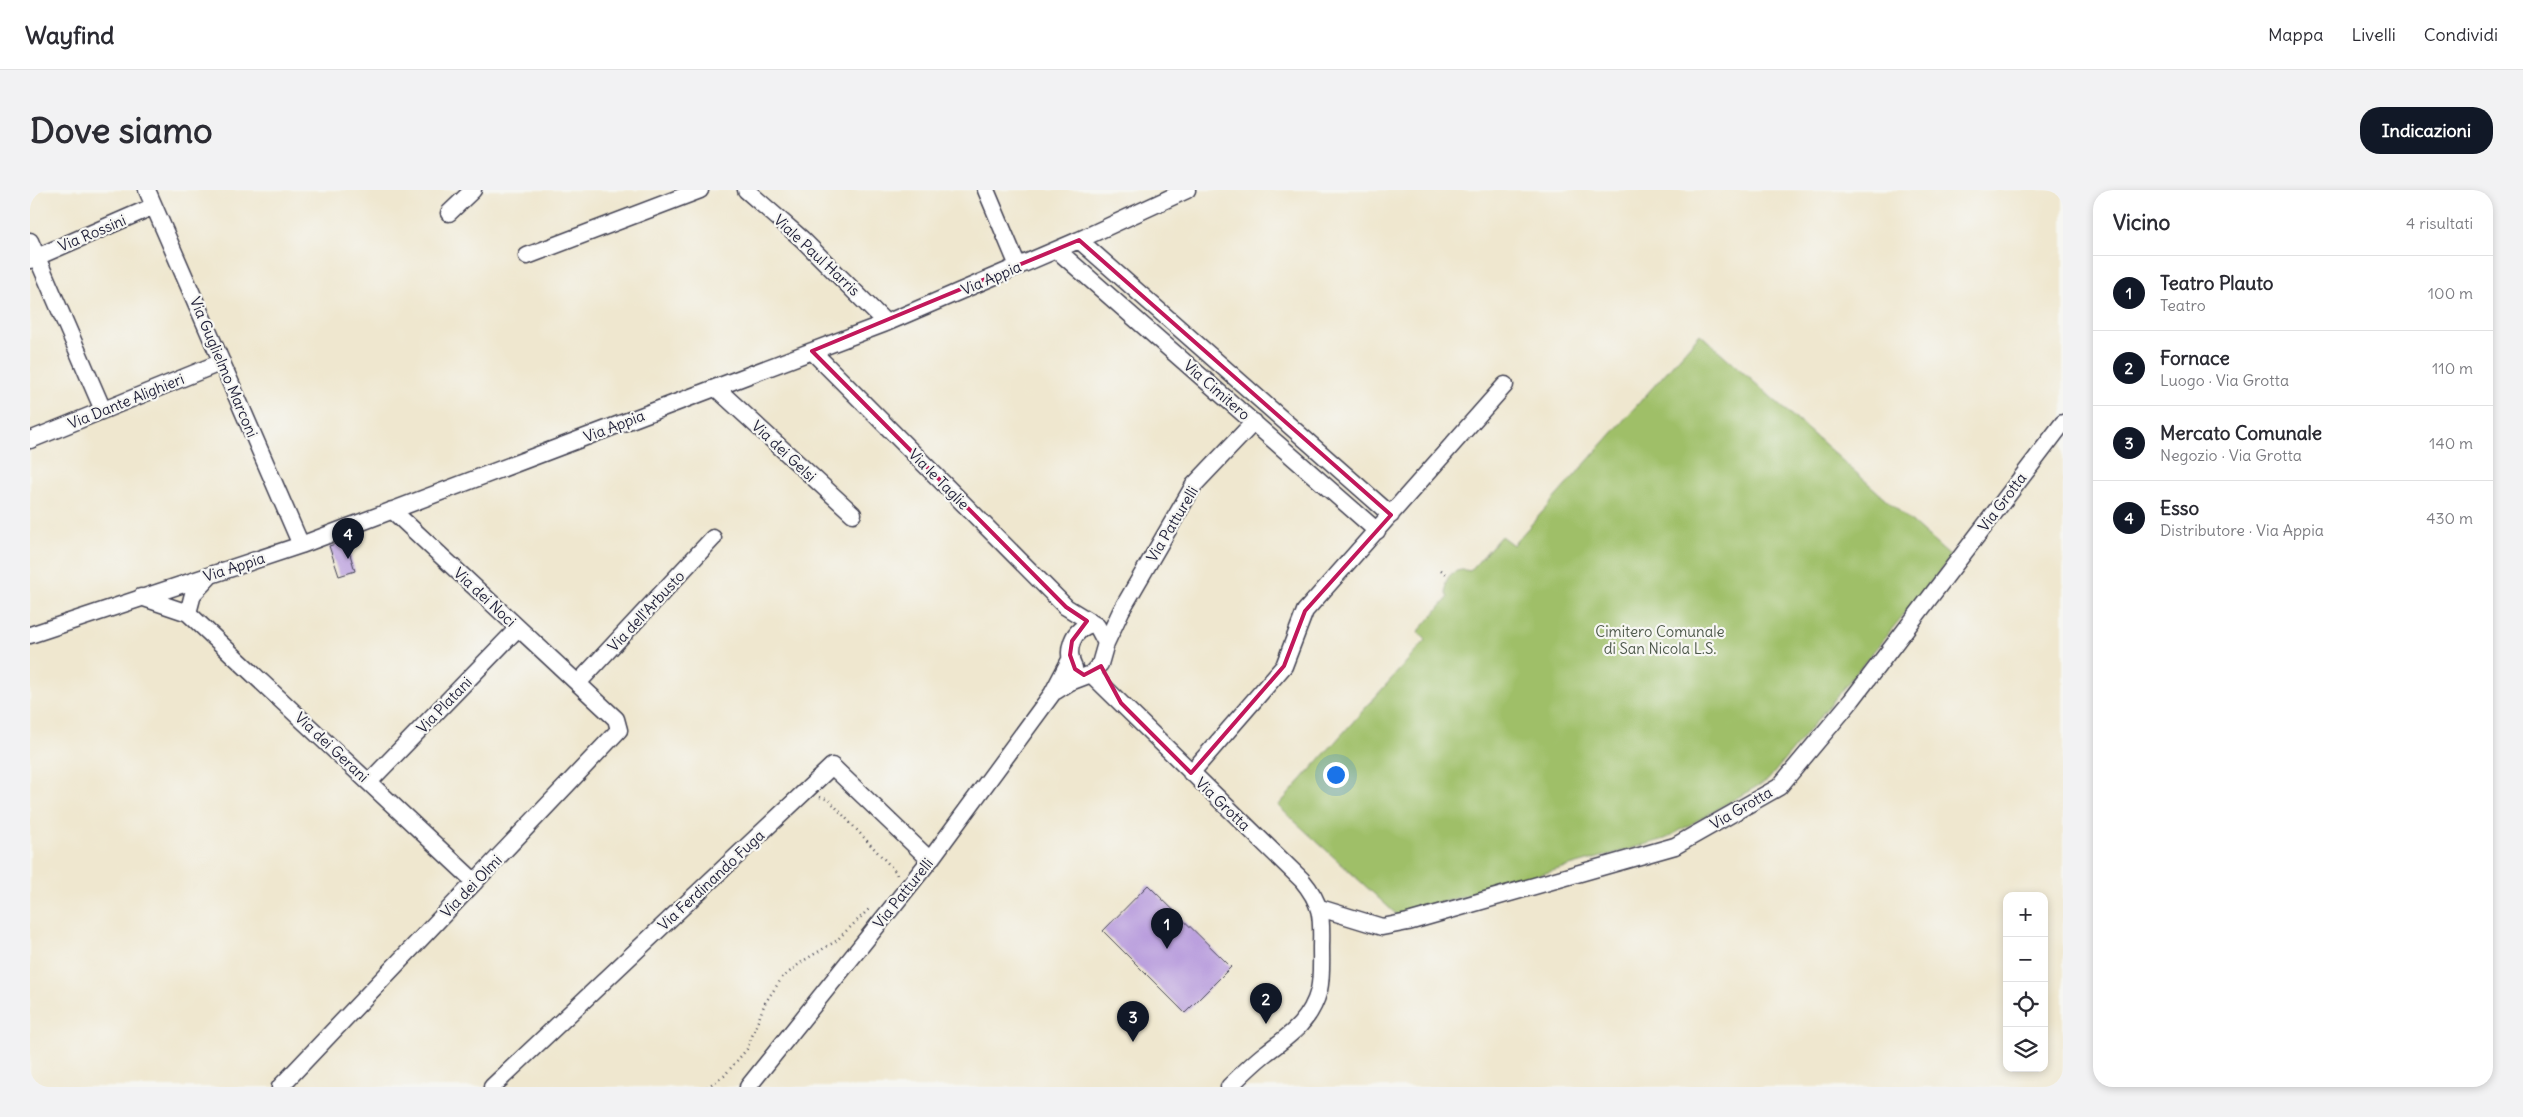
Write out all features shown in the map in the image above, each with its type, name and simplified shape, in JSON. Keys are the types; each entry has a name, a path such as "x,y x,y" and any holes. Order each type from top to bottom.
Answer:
{"street":[{"name":"Via Guglielmo Marconi","path":"147,190 301,545"},
{"path":"449,213 473,190"},
{"path":"527,256 700,190"},
{"name":"Viale Paul Harris","path":"746,190 802,239 886,323"},
{"path":"986,190 1018,266"},
{"name":"Via Appia","path":"30,635 301,545 886,323 1057,250 1187,190"},
{"name":"Via Rossini","path":"34,258 154,206"},
{"path":"30,240 34,258 103,410"},
{"name":"Via Cimitero","path":"1079,240 1391,515"},
{"name":"Via Cimitero","path":"1057,250 1377,531"},
{"name":"Via le Taglie","path":"812,351 1066,607 1094,625"},
{"name":"Via Dante Alighieri","path":"30,440 222,362"},
{"path":"1191,773 1284,666 1305,611 1505,384"},
{"name":"Via dei Gelsi","path":"716,388 853,514"},
{"name":"Via Patturelli","path":"1052,694 1092,671 1121,610 1194,486 1254,422"},
{"name":"Via Grotta","path":"1320,908 1382,926 1408,922 1675,846 1778,787 1851,701 2063,423"},
{"name":"Via dei Noci","path":"392,510 578,683"},
{"name":"Via dell'Arbusto","path":"578,683 713,538"},
{"path":"188,613 193,594 212,574"},
{"name":"Via dei Gerani","path":"141,597 188,613 475,882"},
{"name":"Via le Taglie","path":"1066,607 1076,634"},
{"name":"Via Patturelli","path":"748,1087 930,860 1052,694 1071,658 1070,647 1076,634 1085,626 1094,625 1121,610"},
{"path":"1094,625 1106,643"},
{"name":"Via Platani","path":"369,782 518,628"},
{"path":"1071,658 1075,669 1092,671"},
{"name":"Via Grotta","path":"1092,671 1191,773 1302,880 1313,893 1320,908 1321,973 1319,989 1308,1016 1290,1036 1250,1066 1229,1087"},
{"name":"Via dei Olmi","path":"280,1087 619,730 616,719 578,683"},
{"name":"Via Ferdinando Fuga","path":"492,1087 832,766 930,860"}],"path":[{"path":"1441,570 1448,576"},
{"path":"814,798 820,797 829,800 896,872 898,879"},
{"path":"706,1087 724,1076 747,1049 765,1003 782,978 803,961 836,941 876,901"}],"highlighted area":[{"path":"1079,240 1391,515 1305,611 1284,666 1191,773 1121,703 1101,666 1084,675 1075,669 1070,655 1072,641 1087,621 1066,607 812,351"}],"green space":[{"name":"Cimitero Comunale di San Nicola L.S.","path":"1700,334 1951,557 1768,780 1665,839 1397,915 1278,806 1426,640 1418,632 1448,598 1446,586 1449,576 1458,571 1470,571 1501,536 1513,545"}],"building":[{"path":"346,541 355,571 339,576 329,546"},
{"path":"1148,885 1231,967 1185,1013 1103,931"}],"place":[{"name":"Esso","path":"348,559"},
{"name":"Teatro Plauto","path":"1167,949"},
{"name":"Fornace","path":"1266,1024"},
{"name":"Mercato Comunale","path":"1133,1042"}]}
